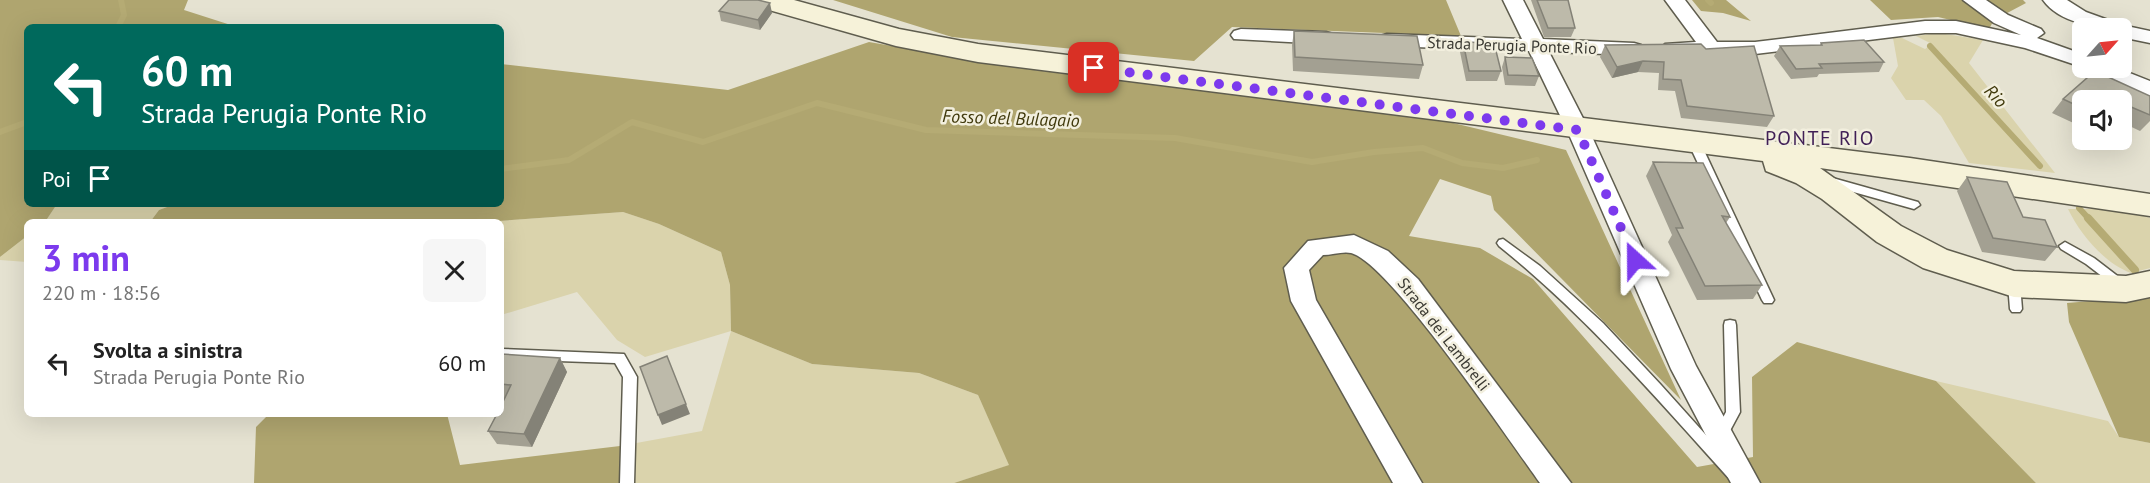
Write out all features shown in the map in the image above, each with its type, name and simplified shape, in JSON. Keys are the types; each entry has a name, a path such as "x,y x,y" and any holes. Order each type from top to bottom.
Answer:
{"main road":[{"path":"764,0 896,36 978,53 1910,170 2104,196 2150,205"},
{"path":"1694,142 1767,160 1808,175 1889,234 1935,259 2015,296 2138,286"},
{"path":"1889,234 1861,190 1866,180 1876,174 1910,170"},
{"path":"2104,196 2150,213"}],"street":[{"path":"1513,0 1578,130 1684,369 1746,483"},
{"path":"1675,0 1711,48"},
{"path":"1973,0 2001,19 2072,48"},
{"path":"2053,0 2085,18"},
{"name":"Strada Perugia Ponte Rio","path":"1370,40 1586,49 1755,48 1924,27 1956,27 2030,44 2072,59"},
{"path":"2132,33 2150,37"},
{"path":"1241,35 1347,39"},
{"path":"2124,78 2141,85"},
{"name":"Strada dei Lambrelli","path":"1408,483 1304,301 1296,268 1317,247 1354,244 1379,257 1409,285 1557,483"}],"lane":[{"path":"1694,142 1768,300"},
{"path":"1808,175 1914,205"},
{"path":"1503,243 1548,278 1628,359 1742,483"},
{"path":"2065,246 2138,286"},
{"path":"1720,436 1733,412 1730,325"},
{"path":"504,354 619,358 630,377 627,483"}],"shaded area":[{"path":"0,0 188,0 184,10 228,24 24,24 24,207 55,207 47,219 24,219 24,238 0,257"},
{"path":"833,0 1446,0 1461,36 1232,27 1194,61 952,37"},
{"path":"1692,0 1726,0 1751,21 1723,13 1701,11"},
{"path":"1870,0 2023,0 2026,3 1994,20 1989,29 1938,17 1891,20"},
{"path":"1939,33 1983,40 1969,63 2055,173 1969,163 1941,116 1924,100 1906,100 1891,78 1898,66 1893,38 1902,38 1925,49 1932,44 1916,36"},
{"path":"869,42 1019,68 1449,122 1566,150 1681,400 1494,210 1491,196 1440,179 1409,236 1480,248 1533,279 1697,467 1753,457 1752,377 1797,342 1936,381 2036,483 954,483 1009,465 978,395 919,373 812,364 731,331 730,285 721,252 659,224 623,212 504,221 152,219 159,210 167,207 504,207 504,64 728,90"},
{"path":"55,207 167,207 159,210 152,219 47,219"},
{"path":"2068,209 2124,209 2150,218 2150,268 2131,273 2111,262 2086,238"},
{"path":"623,212 659,224 721,252 730,285 731,331 645,357 617,340 577,292 504,314 504,221"},
{"path":"24,238 24,262 0,260 0,257"},
{"path":"2150,296 2150,443 2119,437 2069,322 2067,303"},
{"path":"731,331 812,364 919,373 978,395 1010,465 954,483 621,483 620,446 702,431"},
{"path":"1936,381 2108,421 2119,437 2150,443 2150,483 2036,483"},
{"path":"266,417 448,417 460,465 620,446 621,483 254,483 256,427"}],"building":[{"path":"729,0 758,0 770,3 758,20 719,11"},
{"path":"1537,0 1568,0 1575,28 1548,28"},
{"path":"1294,31 1417,36 1423,65 1295,57"},
{"path":"1864,40 1884,62 1819,64 1822,68 1796,69 1780,46 1822,45 1821,43"},
{"path":"1463,42 1494,43 1501,71 1469,71"},
{"path":"1701,44 1706,49 1754,46 1774,116 1687,106 1681,80 1663,79 1664,62 1643,61 1617,67 1605,45"},
{"path":"1505,57 1532,58 1539,76 1508,75"},
{"path":"2087,78 2110,78 2150,96 2150,115 2132,107 2132,90 2073,90"},
{"path":"2072,91 2072,103 2063,99"},
{"path":"1653,162 1703,163 1730,217 1722,216 1762,285 1705,286 1676,228 1683,228"},
{"path":"1967,177 2007,182 2023,217 2045,220 2057,247 1993,238"},
{"path":"504,354 560,358 524,434 488,431 495,417 504,417 504,400 511,385 504,384"},
{"path":"667,356 686,404 658,415 640,367"}],"waterway":[{"path":"120,24 124,15 121,0"},
{"name":"Rio","path":"1708,0 1711,3"},
{"name":"Rio","path":"1930,46 2040,166"},
{"name":"Fosso del Bulagaio","path":"504,169 569,160 632,122 703,142 817,103 926,130 1175,138 1312,162 1374,152 1423,148 1462,163 1503,168 1537,160"},
{"name":"Fosso del Bulagaio","path":"0,132 24,123"},
{"name":"Rio","path":"2079,208 2089,219"},
{"name":"Rio","path":"2088,218 2135,270"}],"district":[{"name":"PONTE RIO","path":"1820,138"}],"route":[{"path":"1094,68 1578,130 1635,260"}]}
